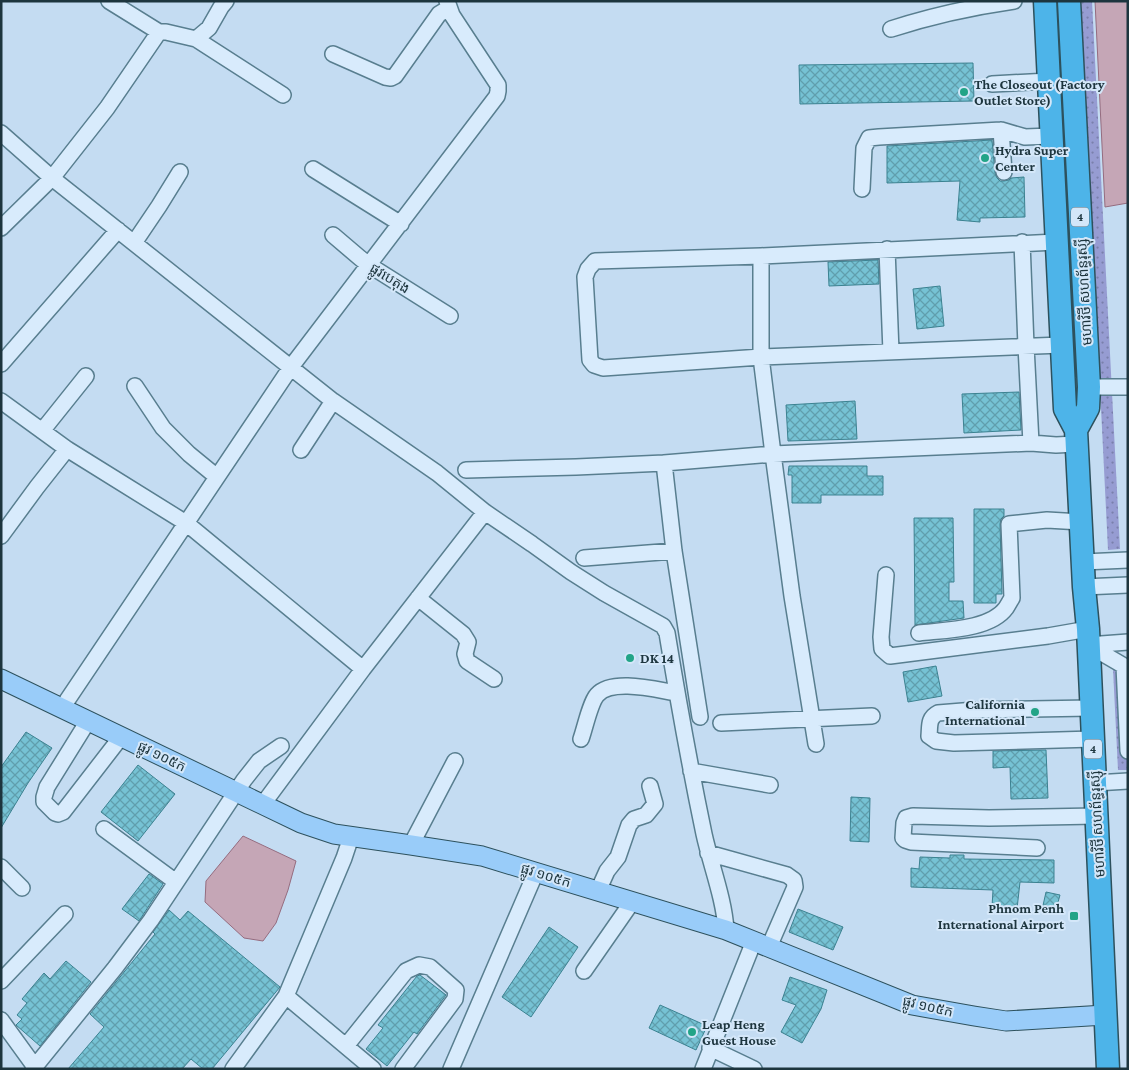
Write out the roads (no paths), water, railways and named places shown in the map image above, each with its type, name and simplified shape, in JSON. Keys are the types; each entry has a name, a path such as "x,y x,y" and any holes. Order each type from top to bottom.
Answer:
{"highway":[{"name":"មហាវិថី សហព័ន្ធរុស្ស៊ី","path":"1045,1 1065,408 1076,437 1088,637 1108,1069"},
{"name":"មហាវិថី សហព័ន្ធរុស្ស៊ី","path":"1068,1 1089,387 1088,408 1076,437"}],"main road":[{"name":"ផ្លូវ ១០៥ក","path":"1,679 301,823 334,834 482,856 726,930 912,1005 1006,1021 1105,1015"}],"street":[{"path":"109,1 159,32 196,39 283,94"},
{"path":"196,39 209,28 226,1"},
{"path":"891,29 957,11 1014,1"},
{"path":"62,708 291,367 493,102 498,91 498,85 448,6 440,14 395,76 391,78 333,54"},
{"path":"1,228 52,178 107,108 159,32"},
{"path":"992,84 1049,82"},
{"path":"862,189 864,148 869,138 1001,130 1025,137 1051,136"},
{"path":"1001,130 1004,172"},
{"path":"1,133 52,178 333,400 437,473 485,512 591,585 663,626 667,633 691,771 708,853 725,913 726,930"},
{"path":"313,169 401,224"},
{"path":"134,243 180,172"},
{"path":"1,364 118,230"},
{"name":"ផ្លូវបេតុង","path":"333,235 369,265 450,316"},
{"path":"1022,242 1031,443"},
{"path":"1056,242 1022,242 761,256 595,261 588,268 585,278 590,360 594,365 603,368 761,357 1062,345"},
{"path":"886,250 890,352"},
{"path":"761,256 761,357 792,596 816,744"},
{"path":"42,431 86,376"},
{"path":"136,386 163,428 189,454 217,477"},
{"path":"1089,387 1128,387"},
{"path":"301,450 333,400"},
{"path":"1,401 67,449 186,523 363,669"},
{"path":"466,470 664,463 773,454 1031,443 1056,445 1076,437"},
{"path":"1,536 67,449"},
{"path":"664,463 674,551 700,717"},
{"path":"262,804 363,669 485,512"},
{"path":"920,633 974,627 998,616 1006,608 1012,598 1009,524 1047,520 1081,522"},
{"path":"584,558 674,551"},
{"path":"1082,562 1128,560"},
{"path":"886,574 881,637 882,649 890,656 1048,636 1088,637 1128,642"},
{"path":"1084,587 1128,585"},
{"path":"418,598 464,634 468,642 465,654 466,661 494,679"},
{"path":"1088,637 1124,666 1128,752"},
{"path":"581,739 593,703 597,695 605,689 621,685 677,693"},
{"path":"1091,708 975,710 938,713 930,720 929,736 936,742 954,743 1093,739"},
{"path":"721,723 872,716"},
{"path":"88,720 47,787 44,802 55,813 63,812 121,737"},
{"path":"1,1020 34,1068 115,968 151,920 236,791 260,761 281,746"},
{"path":"411,845 455,761"},
{"path":"691,771 770,785"},
{"path":"1095,783 1128,781"},
{"path":"598,891 607,871 618,856 629,825 634,819 646,815 655,804 650,786"},
{"path":"1037,848 911,842 903,838 904,824 906,818 913,816 989,818 1096,816"},
{"path":"989,818 990,845"},
{"path":"104,829 176,882"},
{"path":"233,1069 286,996 344,858 350,837"},
{"path":"702,1069 710,1048 761,944 795,887 794,880 787,875 708,853"},
{"path":"1,867 22,888"},
{"path":"451,1069 536,872"},
{"path":"584,971 632,902"},
{"path":"1,981 65,914"},
{"path":"346,1046 406,971 419,965 430,967 456,990 455,999 403,1069"},
{"path":"286,996 373,1069"},
{"path":"710,1048 754,1069"}],"place":[{"name":"The Closeout (Factory Outlet Store)","path":"964,92"},
{"name":"Hydra Super Center","path":"985,158"},
{"name":"DK 14","path":"630,658"},
{"name":"California International","path":"1035,712"},
{"name":"Phnom Penh International Airport","path":"1074,916"},
{"name":"Leap Heng Guest House","path":"692,1032"}]}
